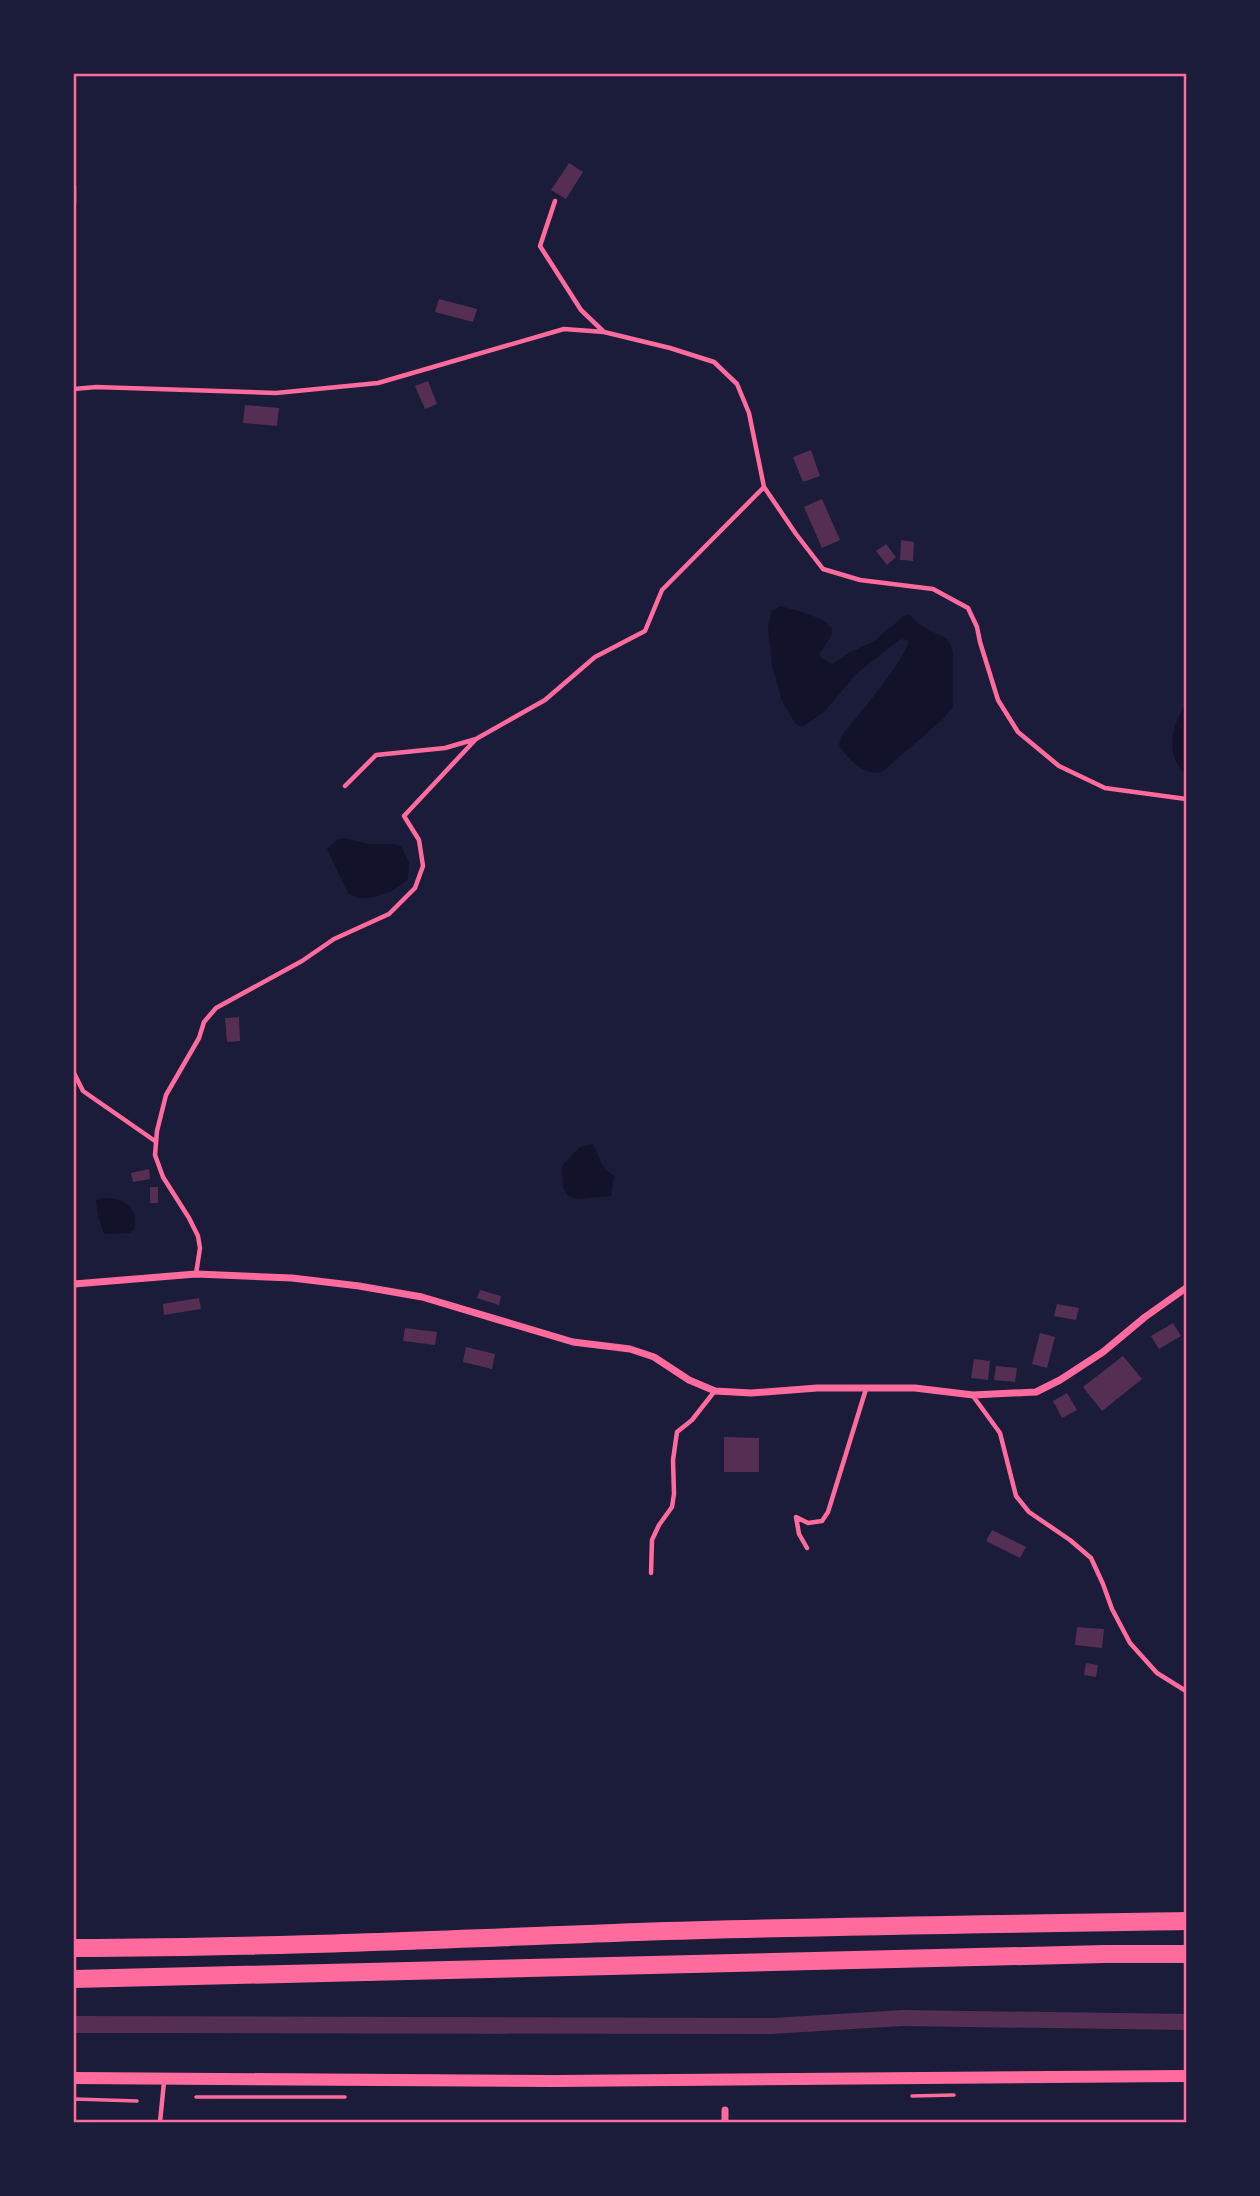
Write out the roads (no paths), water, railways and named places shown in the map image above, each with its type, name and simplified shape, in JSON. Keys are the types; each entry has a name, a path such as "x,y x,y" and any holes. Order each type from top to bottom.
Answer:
{"highway":[{"path":"74,1948 465,1940 862,1926 1186,1921"},
{"path":"74,1979 1186,1954"}],"street":[{"path":"74,1283 196,1274 292,1278 359,1286 422,1297 573,1342 630,1349 654,1357 689,1380 715,1391 751,1393 817,1388 915,1388 973,1395 1036,1392 1060,1380 1102,1352 1144,1317 1186,1288"},
{"path":"74,2078 554,2081 1186,2076"},
{"path":"724,2110 725,2123"}],"lane":[{"path":"74,186 74,204"},
{"path":"555,201 540,246 581,310 604,332"},
{"path":"74,389 96,387 276,393 379,383 564,329 604,332 714,362 737,384 749,413 764,487 823,569 860,580 933,589 968,608 977,627 998,700 1018,732 1059,766 1105,788 1186,799"},
{"path":"345,786 376,755 445,748 476,739 545,700 595,657 645,631 662,590 764,487"},
{"path":"196,1274 200,1248 198,1236 163,1177 155,1155 156,1131 166,1096 199,1038 204,1022 216,1008 302,961 334,939 389,914 415,888 423,866 419,840 404,816 476,739"},
{"path":"74,1073 83,1091 156,1142"},
{"path":"807,1548 799,1534 796,1517 808,1523 822,1521 828,1512 866,1388"},
{"path":"651,1573 652,1540 672,1507 673,1460 677,1432 692,1420 715,1391"},
{"path":"973,1395 1000,1433 1016,1496 1029,1512 1091,1558 1112,1609 1130,1643 1157,1673 1186,1690"},
{"path":"160,2123 164,2077"}]}
